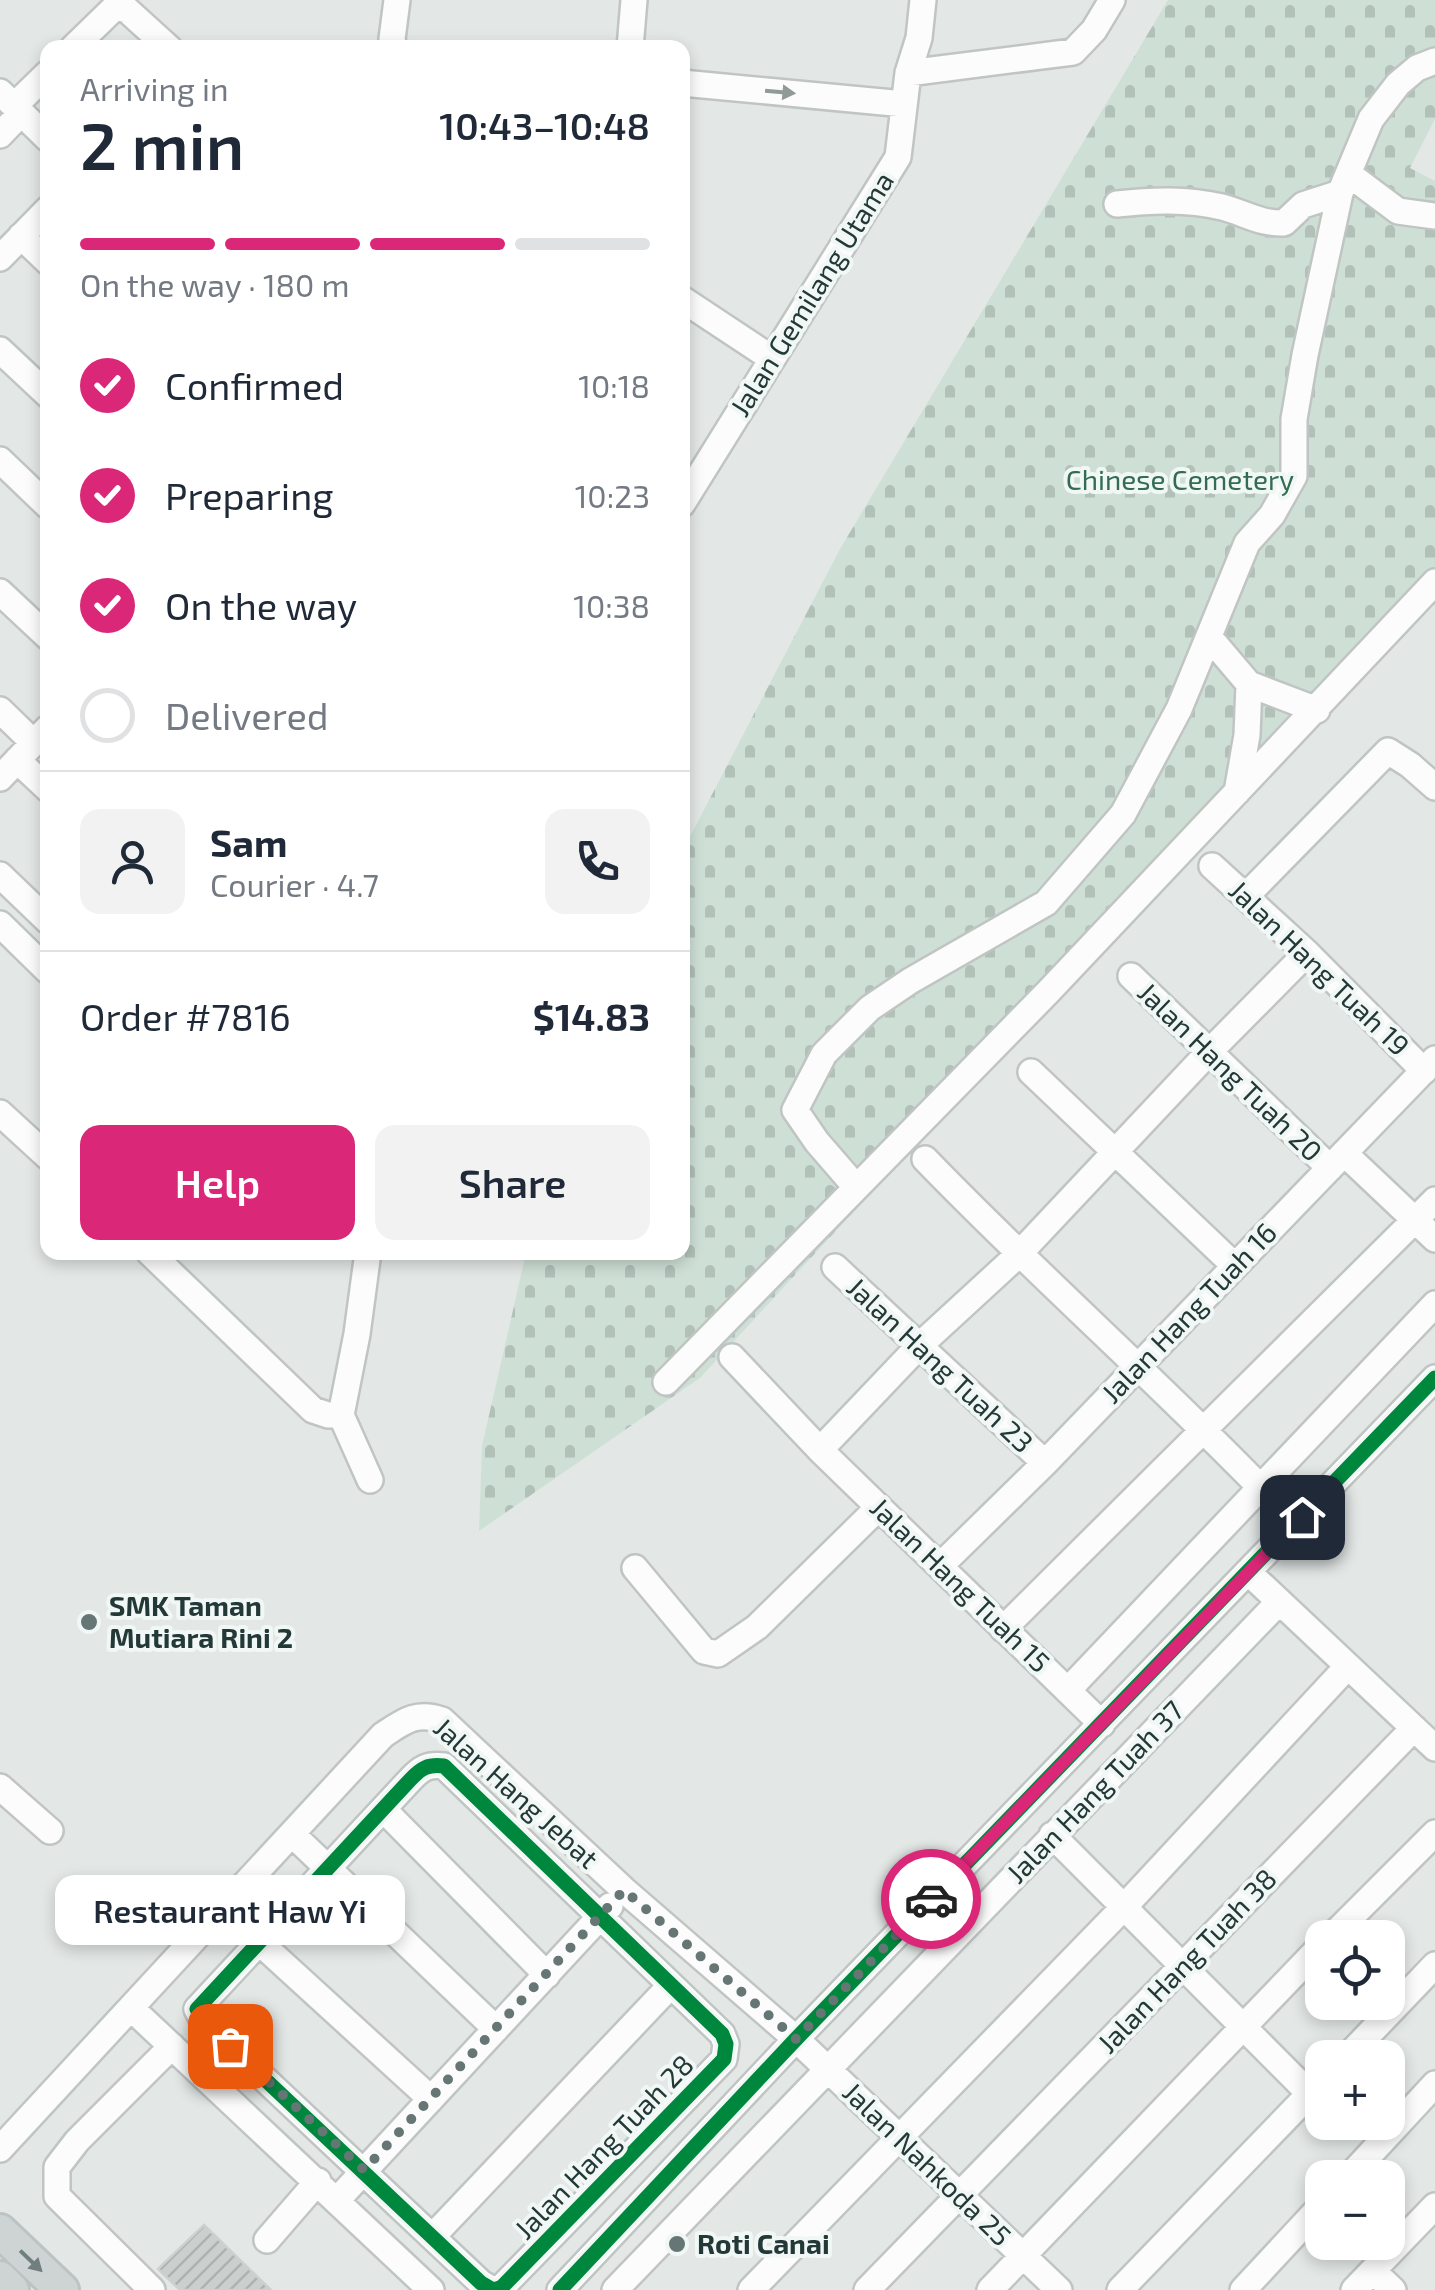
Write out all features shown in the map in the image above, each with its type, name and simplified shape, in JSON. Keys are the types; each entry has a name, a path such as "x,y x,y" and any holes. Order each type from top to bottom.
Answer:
{"main road":[{"path":"0,2231 62,2290"},
{"path":"0,2278 12,2290"}],"street":[{"path":"392,40 397,0"},
{"path":"631,40 634,0"},
{"name":"Jalan Gemilang Utama","path":"690,491 898,157 908,72 906,0"},
{"name":"Jalan Gemilang Utama","path":"908,72 919,38 923,0"},
{"path":"908,72 1073,52 1094,30 1112,0"},
{"path":"81,40 114,8 120,7 126,8 160,40"},
{"path":"856,1187 795,1110 824,1054 870,1008 1046,903 1123,814 1180,709 1247,543 1272,516 1294,476 1294,420 1305,355 1345,184 1380,108 1398,84 1417,68 1435,61"},
{"path":"0,135 12,103 40,80"},
{"path":"690,84 904,104"},
{"path":"12,103 40,131"},
{"path":"1117,204 1168,199 1227,208 1265,224 1284,223 1303,205 1345,184"},
{"path":"1345,184 1398,211 1435,216"},
{"path":"0,258 40,217"},
{"path":"21,236 40,254"},
{"path":"690,305 771,358"},
{"path":"0,350 40,388"},
{"path":"0,460 40,498"},
{"path":"666,1382 1048,992 1435,582"},
{"path":"0,592 40,630"},
{"path":"1210,638 1249,684 1317,710"},
{"path":"1237,792 1247,735 1249,684"},
{"path":"0,710 40,777"},
{"path":"1246,896 1388,751 1435,788"},
{"name":"Jalan Hang Tuah 19","path":"1212,866 1430,1065"},
{"path":"0,876 40,914"},
{"path":"0,924 40,962"},
{"path":"820,1450 919,1346 1018,1256 1209,1052 1307,954"},
{"name":"Jalan Hang Tuah 20","path":"1131,976 1209,1052 1435,1239"},
{"name":"Jalan Hang Tuah 16","path":"941,1564 1430,1065"},
{"path":"1031,1072 1236,1266"},
{"path":"0,1113 40,1150"},
{"path":"925,1159 1018,1256 1259,1486"},
{"path":"1003,1628 1435,1200"},
{"path":"168,1260 312,1410 340,1414"},
{"path":"367,1260 340,1414 370,1480"},
{"name":"Jalan Hang Tuah 23","path":"835,1267 1045,1462"},
{"name":"Jalan Hang Tuah 15","path":"732,1357 820,1450 1068,1690 1435,1304"},
{"path":"560,2290 796,2039 1435,1378"},
{"path":"635,1568 704,1651 718,1654 757,1627 879,1507"},
{"path":"1248,1572 1435,1748"},
{"name":"Jalan Hang Tuah 37","path":"615,2290 1279,1602"},
{"path":"751,2290 1124,1907 1348,1666"},
{"path":"1068,1690 1102,1724"},
{"name":"Jalan Hang Jebat","path":"0,2149 383,1736 408,1719 426,1714 442,1720 624,1890 796,2039"},
{"name":"Jalan Hang Tuah 38","path":"867,2290 1414,1728"},
{"name":"Jalan Hang Tuah 28","path":"444,1766 722,2034 726,2044 724,2059 502,2287 494,2290 481,2283 199,2016 200,2004 329,1870 420,1769 444,1766"},
{"path":"0,1787 50,1832"},
{"path":"384,1809 547,1975"},
{"path":"1348,1920 1435,1832"},
{"path":"292,1834 496,2029"},
{"path":"1052,1835 1242,2026 1305,2079"},
{"path":"338,2200 624,1890"},
{"path":"258,1941 432,2099"},
{"path":"990,2290 1305,1962"},
{"path":"1365,2040 1431,1977"},
{"path":"433,2236 671,1985"},
{"path":"131,2008 431,2290"},
{"name":"Jalan Nahkoda 25","path":"796,2039 1059,2290"},
{"path":"152,2290 56,2196 56,2167 172,2046"},
{"path":"1365,2160 1435,2084"},
{"path":"1120,2290 1305,2099"},
{"path":"267,2240 318,2182"},
{"path":"1354,2290 1435,2206"},
{"path":"1244,2290 1305,2224"},
{"path":"1373,2271 1392,2290"}],"green space":[{"name":"Chinese Cemetery","path":"1168,0 1435,0 1435,119 1410,168 1435,181 1435,582 700,1378 479,1531 482,1446 524,1260 690,1260 690,837 840,549"}],"building":[{"path":"204,2225 271,2290 180,2290 158,2269"}],"cycle path":[{"path":"560,2290 796,2039 1435,1378"},
{"path":"493,2290 481,2283 203,2021 197,2009 414,1776 433,1766 444,1766 722,2034 726,2044 724,2059 502,2287 494,2290"}],"way so far":[{"path":"230,2046 364,2170 624,1890 796,2039 931,1899"}],"place":[{"name":"SMK Taman Mutiara Rini 2","path":"89,1622"},
{"name":"Restaurant Haw Yi","path":"230,2046"},
{"name":"Roti Canai","path":"677,2244"}],"route":[{"path":"931,1899 1302,1517"}]}
